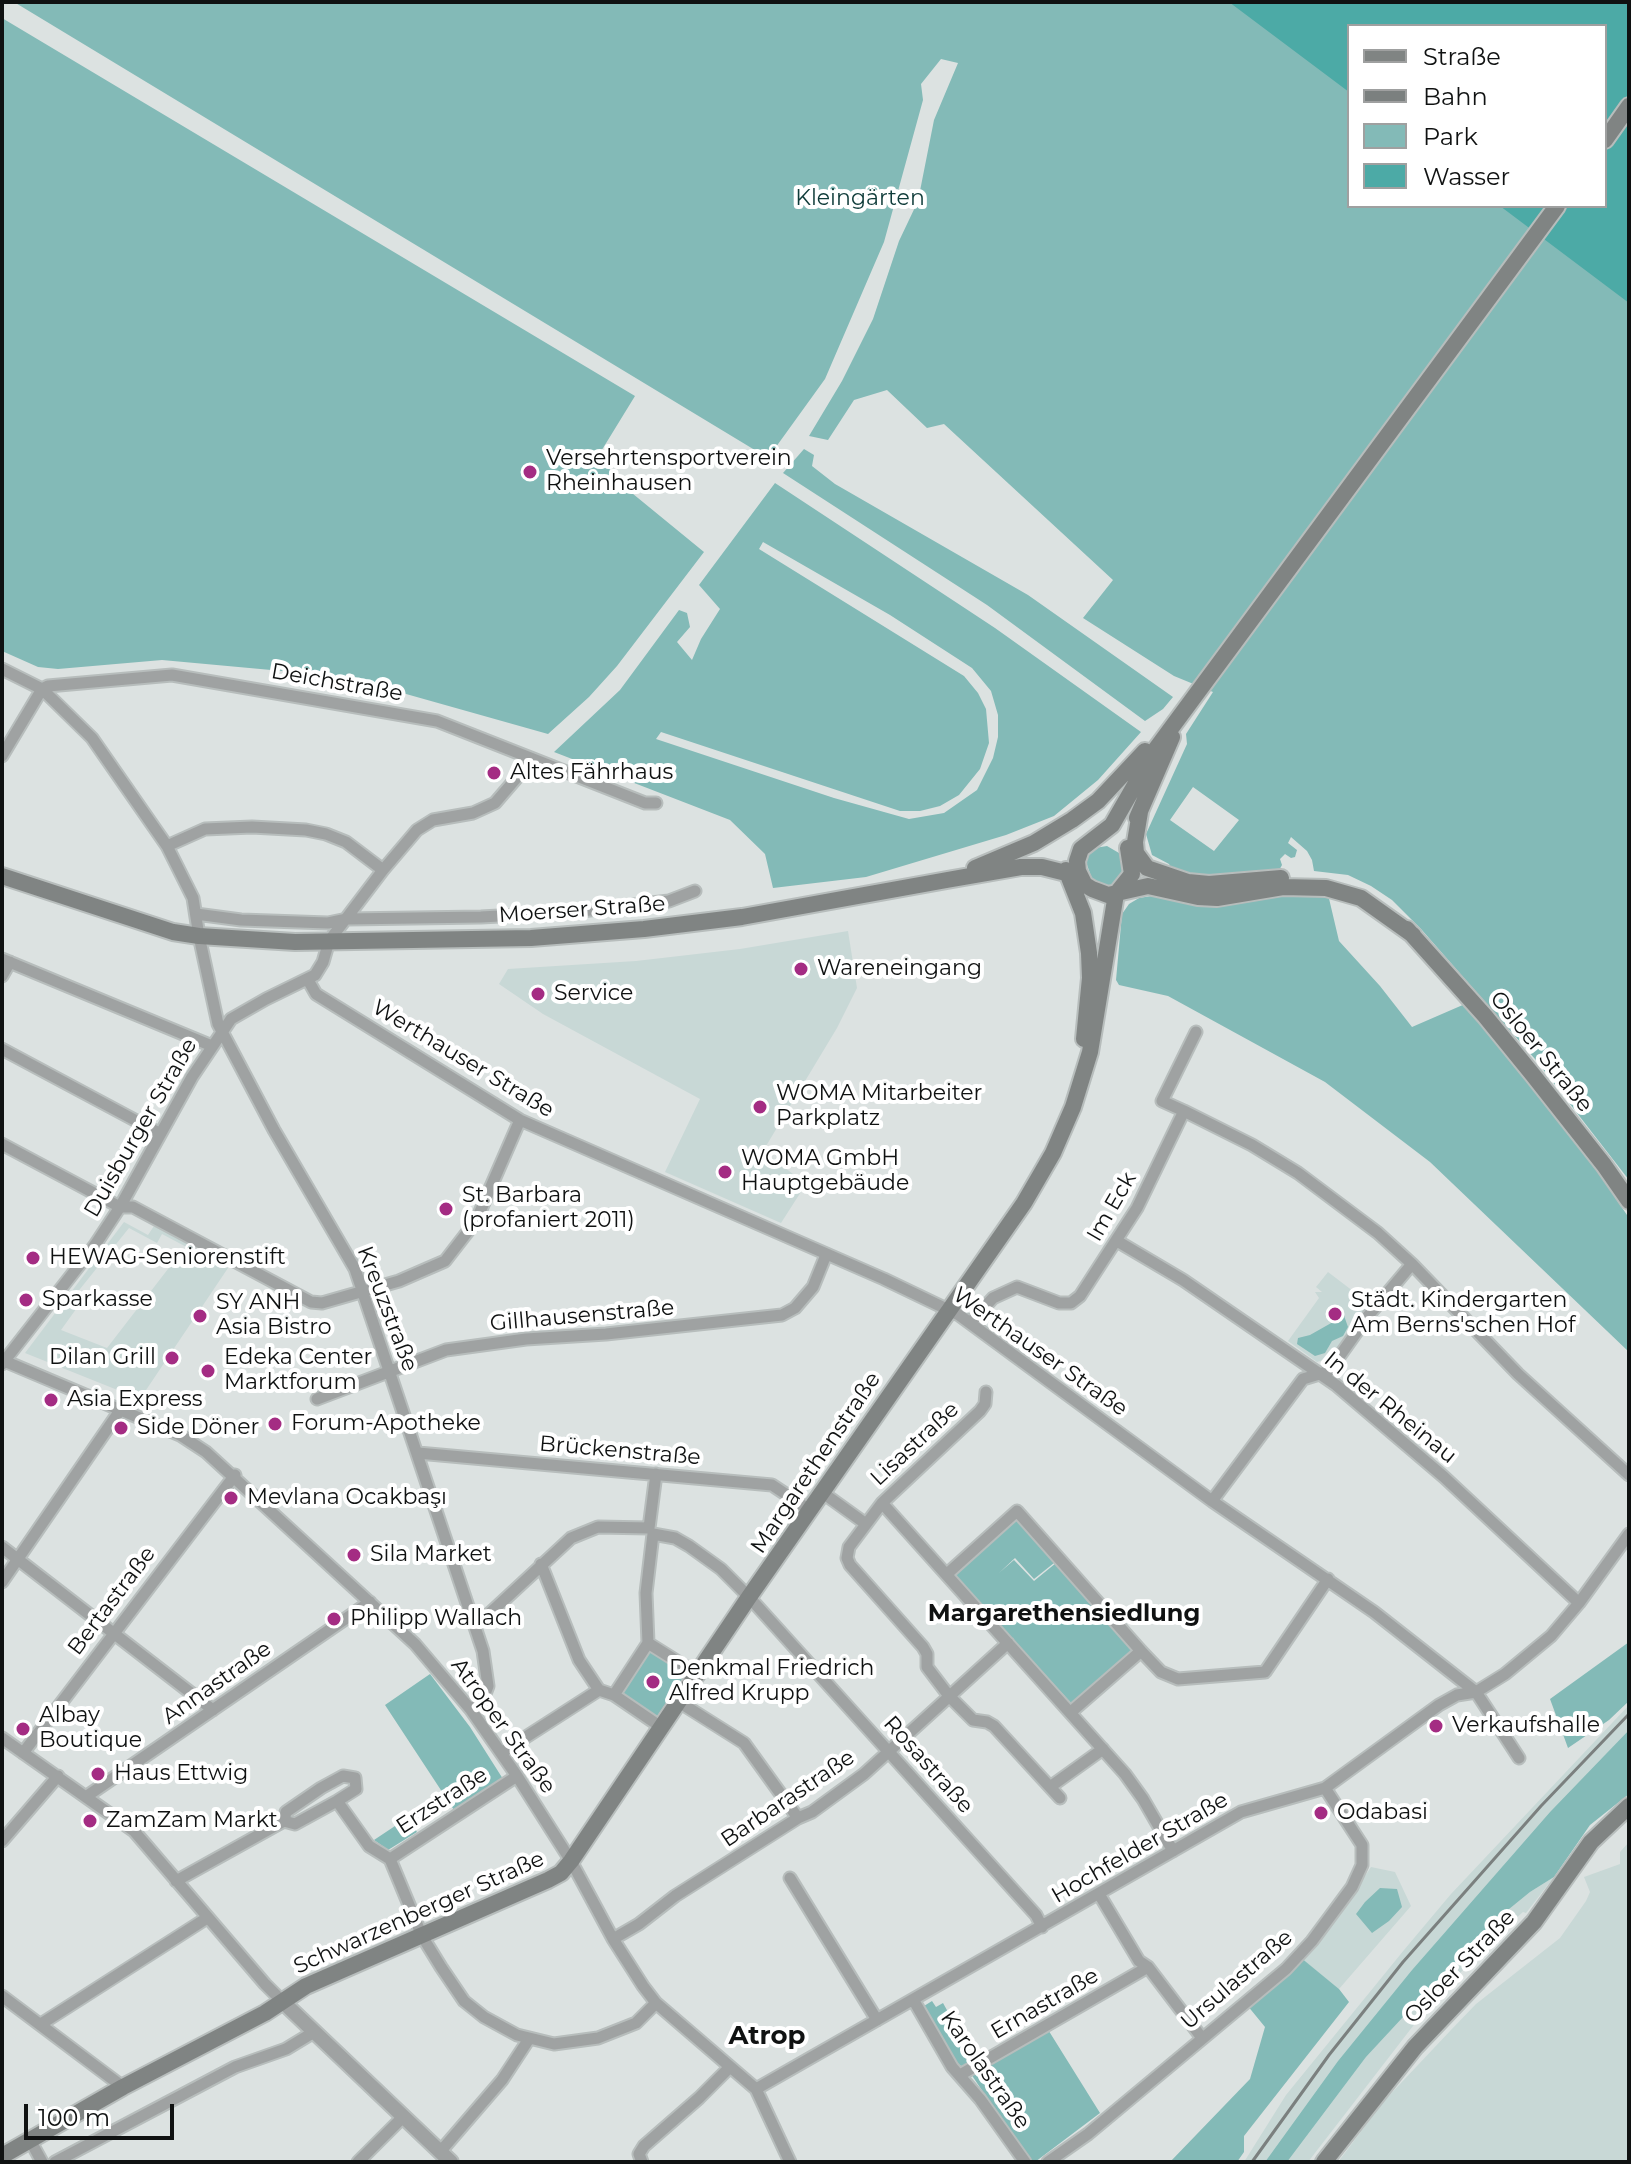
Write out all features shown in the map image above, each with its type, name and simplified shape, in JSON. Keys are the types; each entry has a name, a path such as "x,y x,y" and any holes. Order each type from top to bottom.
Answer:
{"main road":[{"path":"1607,137 1629,106"},
{"path":"1084,883 1077,861 1081,849 1112,825 1148,760 1556,208"},
{"path":"1140,812 1185,710"},
{"name":"Moerser Straße","path":"947,880 1034,843 1072,820 1098,801 1137,762 1161,731 1185,710"},
{"path":"1116,894 1101,893 1066,873 1070,850 1082,834 1121,812"},
{"name":"Margarethenstraße","path":"571,1861 749,1597 1024,1203 1053,1153 1073,1107 1090,1052 1098,1016 1111,915 1116,894 1132,874 1129,836 1140,812"},
{"name":"Osloer Straße","path":"1140,812 1136,853 1147,868 1179,879 1209,884 1311,875 1340,880 1377,897 1533,1075 1629,1201"},
{"name":"Moerser Straße","path":"2,876 121,914 198,927 217,936 295,942 531,938 644,929 742,917 1021,867 1042,867 1066,873"},
{"name":"Margarethenstraße","path":"1066,873 1083,913 1089,953 1090,978 1080,1080"},
{"name":"Osloer Straße","path":"1116,894 1148,886 1217,898 1283,887 1326,888 1361,898 1413,935"},
{"name":"Osloer Straße","path":"1324,2162 1415,2047 1534,1922 1601,1831 1629,1806"},
{"name":"Schwarzenberger Straße","path":"2,2156 283,2002 306,1986 548,1880 561,1873 571,1861"}],"street":[{"path":"2,669 42,689 92,738 167,846 193,898 198,927"},
{"name":"Deichstraße","path":"42,689 172,675 437,721 645,803 656,803"},
{"path":"2,756 42,689"},
{"path":"308,980 323,962 329,941 417,830 433,820 473,813 495,803 532,760"},
{"path":"167,846 205,829 252,827 306,830 346,842 383,870"},
{"name":"Moerser Straße","path":"198,927 241,920 328,923 347,919 572,912 669,901 695,891"},
{"name":"Kreuzstraße","path":"198,927 218,1024 274,1130 355,1269 487,1667 488,1686 483,1699 471,1710"},
{"path":"2,976 6,960 212,1046"},
{"name":"Duisburger Straße","path":"3,1362 95,1245 222,1030 231,1019 291,985 308,980"},
{"name":"Werthauser Straße","path":"308,980 316,994 520,1120 949,1309 1212,1501 1328,1579 1476,1692 1519,1758"},
{"path":"1196,1032 1162,1101 1252,1145 1298,1173 1378,1233 1518,1374 1629,1475"},
{"path":"2,1049 159,1133"},
{"name":"Im Eck","path":"970,1323 993,1298 1017,1287 1059,1303 1071,1303 1080,1296 1137,1208 1184,1111"},
{"path":"2,1144 120,1207 133,1207 311,1302 322,1303 399,1281 445,1261 476,1221 520,1120"},
{"name":"In der Rheinau","path":"1117,1241 1183,1280 1336,1385 1389,1428 1579,1603"},
{"name":"Gillhausenstraße","path":"317,1399 446,1350 526,1339 606,1334 782,1315 795,1308 813,1287 826,1255"},
{"path":"1212,1501 1303,1379 1329,1371 1368,1316 1412,1264"},
{"name":"Atroper Straße","path":"3,1362 180,1435 235,1475 415,1644 471,1710 517,1776 571,1861 613,1939 656,2003 756,2089 790,2162"},
{"name":"Lisastraße","path":"986,1392 985,1404 980,1411 882,1503 849,1547 847,1558 923,1647 927,1654 927,1667 949,1696 973,1720 994,1726 1060,1798"},
{"path":"2,1582 121,1409"},
{"name":"Brückenstraße","path":"418,1453 772,1485 811,1511"},
{"path":"614,1695 648,1643 646,1593 656,1474"},
{"name":"Bertastraße","path":"23,1753 235,1475"},
{"path":"823,1493 866,1524"},
{"path":"882,1503 1103,1749 1143,1799 1173,1851"},
{"path":"947,1574 1017,1511 1161,1672 1178,1679 1265,1672 1328,1579"},
{"name":"Rosastraße","path":"474,1621 489,1614 571,1538 598,1527 651,1531 675,1538 721,1569 749,1597 1036,1915 1042,1927"},
{"name":"Hochfelder Straße","path":"756,2089 1241,1812 1325,1788 1439,1705 1457,1695 1476,1692 1505,1674 1551,1636 1629,1534"},
{"path":"2,1547 213,1710"},
{"path":"541,1564 579,1660 599,1690 614,1695 661,1727"},
{"name":"Annastraße","path":"87,1796 370,1602"},
{"path":"648,1643 699,1675"},
{"name":"Barbarastraße","path":"613,1939 639,1924 675,1896 812,1812 864,1774 1008,1643"},
{"path":"1071,1712 1141,1651"},
{"path":"501,1753 599,1690"},
{"path":"679,1702 744,1743 798,1818"},
{"path":"2,1738 134,1831 283,2002 446,2157 529,2039"},
{"path":"1050,1787 1103,1749"},
{"path":"2,1841 58,1776"},
{"path":"176,1881 284,1821 295,1824 337,1801 356,1789 355,1778 343,1776 321,1788 286,1812 284,1821"},
{"name":"Erzstraße","path":"390,1859 517,1776"},
{"name":"Ursulastraße","path":"1048,2162 1088,2134 1286,1969 1312,1941 1352,1887 1362,1865 1362,1845 1325,1788"},
{"path":"337,1801 369,1846 390,1859 422,1936 464,2001 484,2017 529,2039 554,2044 598,2038 636,2023 656,2003"},
{"path":"790,1878 877,2020"},
{"path":"1099,1894 1139,1961 1148,1967 1202,2038"},
{"path":"41,2024 207,1918"},
{"name":"Ernastraße","path":"960,2075 1148,1967"},
{"path":"2,1996 123,2087"},
{"name":"Karolastraße","path":"914,2001 952,2067 1025,2162"},
{"path":"55,2162 235,2067 277,2053 314,2032"},
{"path":"642,2162 639,2154 644,2146 730,2067"},
{"path":"358,2162 403,2117"},
{"path":"30,2140 42,2162"}],"shaded area":[{"path":"848,931 857,988 837,1028 763,1151 806,1184 781,1223 665,1172 700,1099 543,1014 499,984 508,969 636,961 740,949"},
{"path":"124,1222 148,1235 154,1226 196,1248 192,1258 207,1266 212,1257 228,1268 140,1399 25,1353","holes":["129,1228 157,1243 162,1234 194,1251 189,1262 178,1256 107,1348 61,1330 79,1305 72,1299"]},
{"name":"Städt. Kindergarten Am Berns'schen Hof","path":"1328,1272 1370,1304 1329,1358 1317,1362 1288,1341 1319,1298 1315,1292 1322,1292 1316,1287"},
{"path":"1629,1705 1629,1730 1550,1812 1412,1970 1338,2061 1265,2162 1244,2162 1286,2095 1451,1894"},
{"path":"1629,1842 1629,2162 1338,2162 1384,2101 1476,2004 1560,1938 1590,1892 1584,1877 1620,1864 1620,1852"},
{"path":"1371,1867 1395,1872 1411,1906 1339,1989 1303,1960"},
{"path":"1554,1877 1526,1913 1523,1912 1497,1935 1430,2004 1308,2162 1287,2162 1366,2057 1430,1988 1503,1914"}],"green space":[{"name":"Kleingärten","path":"14,2 1246,2 1347,79 1347,208 1518,208 1629,291 1629,1180 1535,1059 1392,900 1348,875 1314,871 1307,851 1291,837 1288,843 1297,850 1295,857 1285,854 1280,859 1282,865 1277,874 1259,877 1175,875 1169,864 1152,855 1146,834 1187,744 1186,734 1213,692 1174,676 1083,618 1113,580 944,424 927,428 887,390 854,400 828,440 809,436 842,381 873,319 899,241 918,201 934,120 958,63 941,59 921,84 923,100 884,242 825,379 768,458","holes":["1193,787 1239,820 1214,851 1170,820"]},
{"path":"2,18 635,396 600,453 616,480 704,552 617,666 589,697 548,734 399,692 293,672 162,660 58,669 38,667 2,651"},
{"path":"804,449 814,455 812,466 835,484 1028,595 1173,697 1163,709 1145,721 987,605 783,473"},
{"path":"775,483 995,628 1141,732 1098,780 1054,816 1006,835 866,877 773,888 765,854 730,820 554,752 620,690 679,610 687,613 690,627 677,642 692,660 720,609 699,585","holes":["763,542 890,615 972,668 991,691 998,715 998,737 993,758 977,790 944,813 909,819 834,798 656,739 661,732 900,811 920,811 940,806 959,795 980,769 989,743 986,709 978,693 964,676 759,549"]},
{"path":"1107,846 1119,853 1128,865 1116,885 1109,886 1092,879 1086,862 1095,848"},
{"path":"1327,890 1339,941 1412,1027 1465,1004 1529,1081 1629,1218 1629,1352 1430,1162 1325,1082 1168,996 1119,985 1116,980 1122,914 1129,904 1139,898 1164,894"},
{"path":"1337,1308 1342,1310 1348,1327 1343,1336 1332,1341 1325,1353 1315,1356 1297,1344 1298,1338 1333,1322 1330,1313"},
{"path":"1015,1518 1054,1563 1034,1579 1015,1558 999,1573 1014,1560 1034,1581 1056,1563 1135,1650 1072,1704 952,1573"},
{"path":"1629,1642 1629,1701 1609,1720 1568,1748 1550,1699"},
{"path":"649,1649 687,1672 656,1718 621,1692"},
{"path":"430,1674 470,1727 503,1779 454,1810 385,1705"},
{"path":"1629,1730 1629,1794 1590,1825 1554,1877 1503,1914 1430,1988 1366,2057 1287,2162 1265,2162 1338,2061 1412,1970 1550,1812"},
{"path":"407,1818 417,1832 388,1850 374,1840"},
{"path":"1380,1888 1397,1889 1402,1907 1372,1933 1356,1914"},
{"path":"1300,1957 1339,1989 1349,2002 1244,2136 1244,2152 1237,2162 1170,2162 1250,2079 1265,2027 1247,2005"},
{"path":"932,2001 936,2007 943,2003 975,2060 958,2065 925,2011 924,2006"},
{"path":"1047,2028 1100,2113 1035,2162 1030,2162 971,2074"}],"water":[{"path":"1229,2 1629,2 1629,303 1503,208 1607,208 1607,24 1347,24 1347,90"}],"railway":[{"path":"1252,2162 1329,2055 1403,1962 1541,1806 1629,1714"}],"place":[{"name":"Versehrtensportverein Rheinhausen","path":"530,472"},
{"name":"Altes Fährhaus","path":"494,773"},
{"name":"Wareneingang","path":"801,969"},
{"name":"Service","path":"538,994"},
{"name":"WOMA Mitarbeiter Parkplatz","path":"760,1107"},
{"name":"WOMA GmbH Hauptgebäude","path":"725,1172"},
{"name":"St. Barbara (profaniert 2011)","path":"446,1209"},
{"name":"HEWAG-Seniorenstift","path":"33,1258"},
{"name":"Sparkasse","path":"26,1300"},
{"name":"Städt. Kindergarten Am Berns'schen Hof","path":"1335,1314"},
{"name":"SY ANH Asia Bistro","path":"200,1316"},
{"name":"Dilan Grill","path":"172,1358"},
{"name":"Edeka Center Marktforum","path":"208,1371"},
{"name":"Asia Express","path":"51,1400"},
{"name":"Forum-Apotheke","path":"275,1424"},
{"name":"Side Döner","path":"121,1428"},
{"name":"Mevlana Ocakbaşı","path":"231,1498"},
{"name":"Sila Market","path":"354,1555"},
{"name":"Philipp Wallach","path":"334,1619"},
{"name":"Denkmal Friedrich Alfred Krupp","path":"653,1682"},
{"name":"Verkaufshalle","path":"1436,1726"},
{"name":"Albay Boutique","path":"23,1729"},
{"name":"Haus Ettwig","path":"98,1774"},
{"name":"Odabasi","path":"1321,1813"},
{"name":"ZamZam Markt","path":"90,1821"}],"district":[{"name":"Margarethensiedlung","path":"1064,1614"},
{"name":"Atrop","path":"767,2036"}]}
